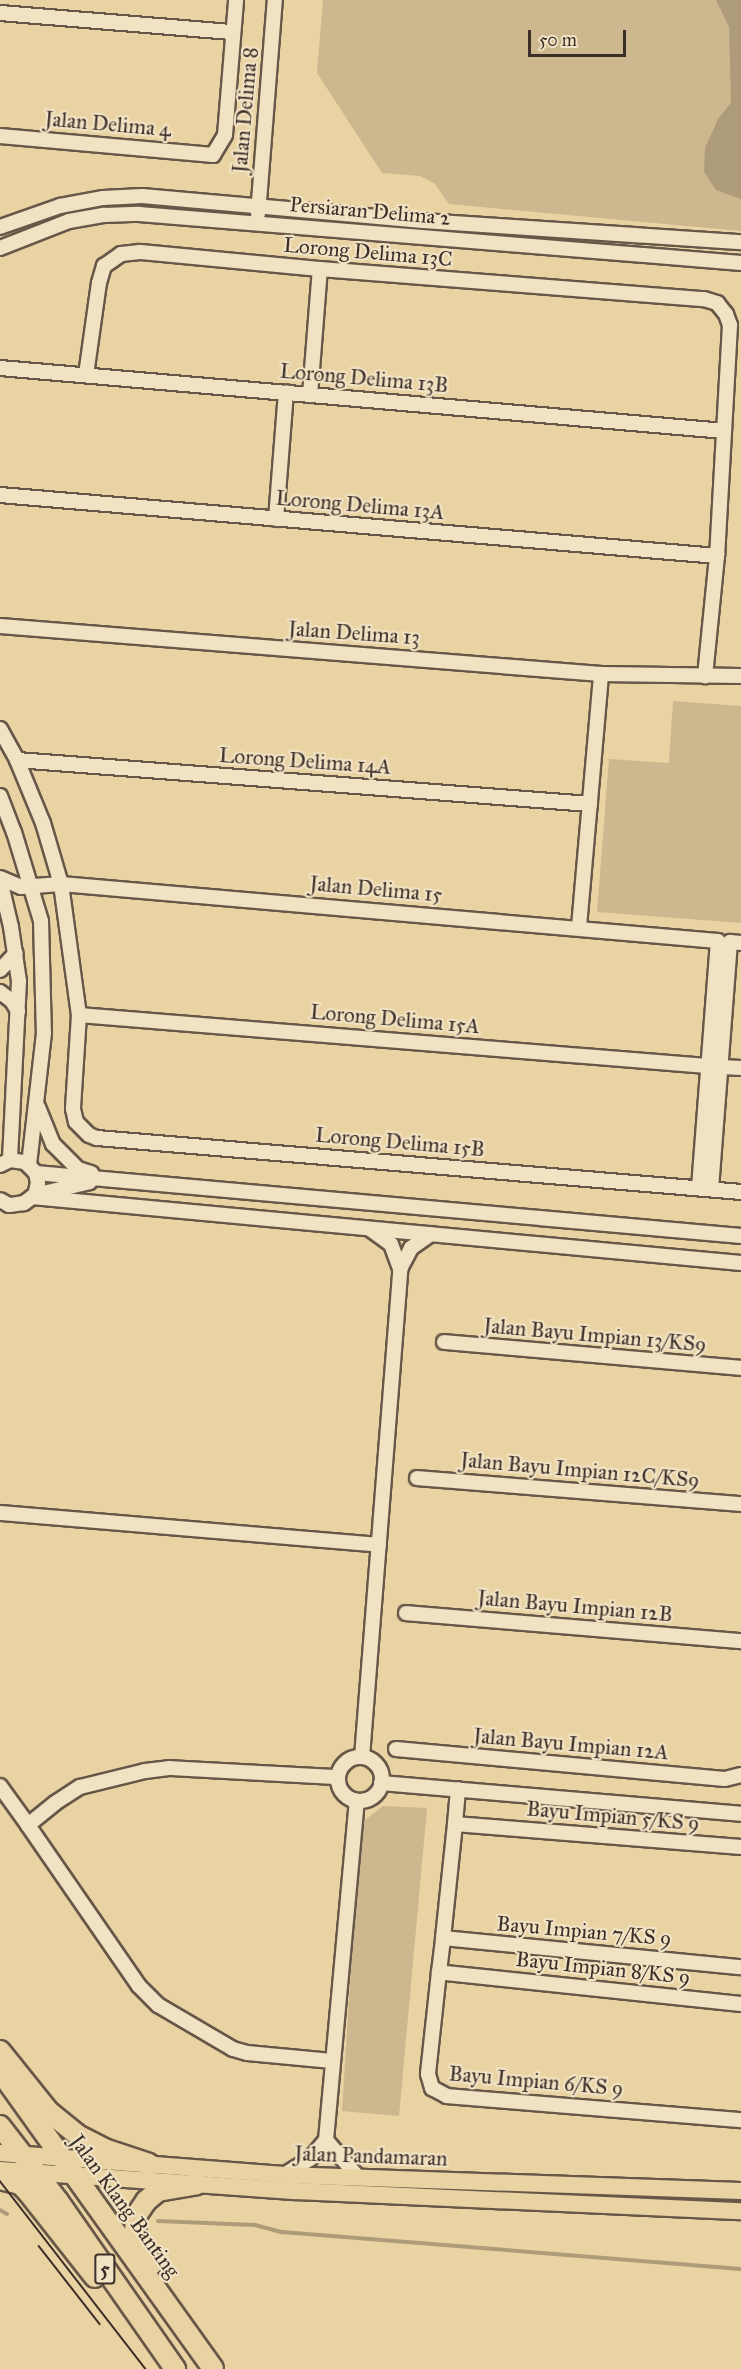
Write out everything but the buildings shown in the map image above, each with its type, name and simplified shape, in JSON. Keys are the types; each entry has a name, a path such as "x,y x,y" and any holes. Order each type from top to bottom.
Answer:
{"highway":[{"path":"0,2051 48,2111 78,2136 104,2149 149,2164"},
{"name":"Jalan Klang Banting","path":"0,2071 215,2369"},
{"name":"5","path":"0,2126 9,2153 33,2172 58,2201 173,2369"},
{"path":"0,2179 20,2184 28,2192 154,2353 173,2369"},
{"path":"197,2184 158,2190 146,2201 136,2216 135,2232 141,2248 197,2328 215,2369"}],"main road":[{"name":"Jalan Pandamaran","path":"9,2153 284,2175 741,2191"},
{"name":"Jalan Pandamaran","path":"0,2170 296,2191 741,2211"}],"street":[{"path":"0,13 233,32 236,0"},
{"name":"Jalan Delima 8","path":"258,222 275,0"},
{"name":"Jalan Delima 4","path":"0,136 213,155 225,135 233,32"},
{"name":"Persiaran Delima 2","path":"0,226 60,206 103,198 142,196 259,208 741,242"},
{"name":"Persiaran Delima 2","path":"0,248 69,220 139,213 741,263"},
{"name":"Lorong Delima 13C","path":"86,375 99,283 104,266 122,254 140,252 320,269 704,299 717,303 726,314 730,325 724,431"},
{"path":"310,395 320,269"},
{"name":"Lorong Delima 13B","path":"0,368 724,431"},
{"path":"276,519 286,392"},
{"path":"705,676 717,556 724,431"},
{"name":"Lorong Delima 13A","path":"0,495 717,556"},
{"name":"Jalan Delima 13","path":"0,626 601,674 741,676"},
{"path":"579,927 601,674"},
{"path":"0,729 17,760 43,823 61,884 79,1015"},
{"name":"Lorong Delima 14A","path":"17,760 590,804"},
{"path":"0,796 32,887 41,921 44,1033 36,1101 32,1169 38,1183 33,1196"},
{"path":"0,879 16,953 18,1011 13,1105 5,1163 20,1160 32,1169 110,1179 741,1236"},
{"name":"Jalan Delima 15","path":"0,879 15,886 61,884 579,927 730,942"},
{"path":"7,912 17,898 32,887"},
{"path":"705,1188 714,1066 730,942"},
{"path":"0,970 16,953"},
{"path":"0,992 12,1001 18,1011"},
{"name":"Lorong Delima 15A","path":"79,1015 741,1068"},
{"name":"Lorong Delima 15B","path":"79,1015 73,1109 76,1122 81,1129 97,1138 741,1192"},
{"path":"36,1101 53,1144 67,1159 78,1169 110,1179"},
{"path":"0,1132 13,1105"},
{"path":"0,1200 14,1205 24,1203 33,1196 110,1179"},
{"path":"33,1196 741,1263"},
{"path":"368,1227 391,1244 400,1269"},
{"path":"362,1757 400,1269 411,1248 430,1234"},
{"name":"Jalan Bayu Impian 13/KS9","path":"444,1342 741,1368"},
{"name":"Jalan Bayu Impian 12C/KS9","path":"417,1478 741,1504"},
{"path":"0,1514 379,1545"},
{"name":"Jalan Bayu Impian 12B","path":"406,1613 741,1641"},
{"name":"Jalan Bayu Impian 12A","path":"396,1749 725,1779 741,1775"},
{"path":"362,1757 369,1759 379,1769 381,1783 370,1798 357,1801 341,1790 338,1777 339,1770 348,1760 362,1757"},
{"path":"28,1825 55,1803 80,1787 145,1771 169,1768 338,1777"},
{"path":"381,1783 741,1814"},
{"path":"0,1785 139,1986 158,2005 240,2051 332,2061"},
{"path":"439,1972 458,1789"},
{"path":"284,2175 310,2159 326,2140 357,1801"},
{"name":"Bayu Impian 5/KS 9","path":"455,1824 741,1847"},
{"name":"Bayu Impian 7/KS 9","path":"443,1938 741,1967"},
{"name":"Bayu Impian 8/KS 9","path":"439,1972 741,2004"},
{"name":"Bayu Impian 6/KS 9","path":"439,1972 428,2074 432,2088 439,2094 741,2120"},
{"path":"326,2140 359,2178"}],"shaded area":[{"path":"323,0 741,0 741,231 449,204 435,184 420,176 382,173 317,73"},
{"path":"716,0 741,0 741,199 716,190 704,172 705,148 718,119 731,103 729,27"},
{"path":"673,701 741,706 741,923 597,912 609,759 669,763"},
{"path":"383,1806 427,1808 399,2116 342,2111 360,1824"}],"waterway":[{"path":"0,2210 7,2214"},
{"path":"158,2221 255,2225 282,2232 741,2269"}],"tram line":[{"path":"0,2181 146,2369"},
{"path":"39,2246 100,2324"}]}
